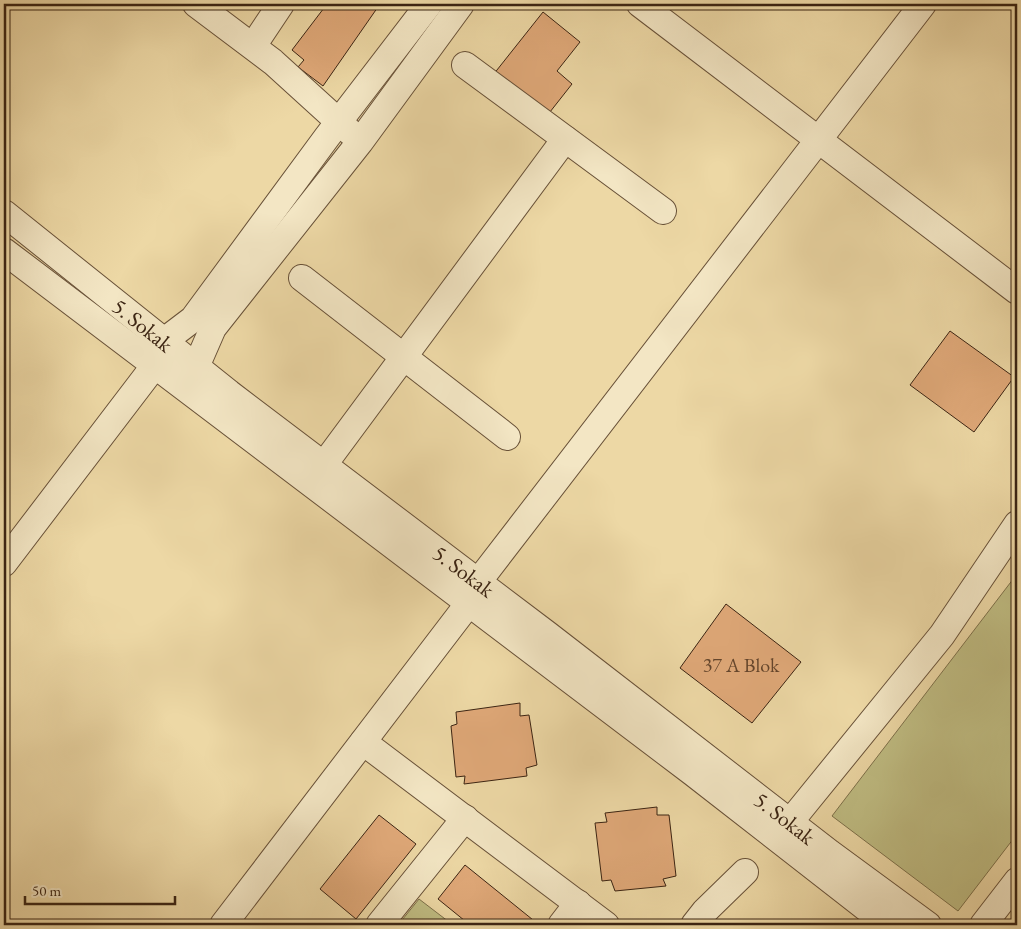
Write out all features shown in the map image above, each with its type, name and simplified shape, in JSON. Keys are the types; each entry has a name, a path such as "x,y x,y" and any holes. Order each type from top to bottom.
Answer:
{"street":[{"path":"196,4 273,62 360,142"},
{"path":"253,46 281,4"},
{"path":"4,563 160,353 193,319 339,121 429,4"},
{"path":"196,367 213,328 360,142 461,4"},
{"path":"640,4 1017,291"},
{"path":"223,925 818,139 923,4"},
{"path":"465,65 663,211"},
{"path":"317,474 565,139"},
{"name":"5. Sokak","path":"4,213 160,353 317,474 474,592 928,925"},
{"name":"5. Sokak","path":"4,251 160,353 196,367 317,474"},
{"path":"302,278 507,438"},
{"path":"790,822 942,635 1017,524"},
{"name":"5. Sokak","path":"474,592 693,773 888,925"},
{"path":"363,742 606,925"},
{"path":"379,925 465,818"},
{"path":"694,925 705,911 745,872 717,925"},
{"path":"983,925 1017,881"},
{"path":"561,925 578,903"}],"shaded area":[{"path":"1017,574 1017,834 958,911 832,816"},
{"path":"419,899 453,925 398,925"}],"building":[{"path":"327,4 380,4 323,86 298,67 304,60 292,50"},
{"path":"543,12 580,42 557,71 572,84 546,117 493,75"},
{"path":"950,331 1014,377 974,432 910,385"},
{"path":"726,604 801,662 752,723 680,668"},
{"path":"520,703 520,716 529,715 537,765 526,768 527,776 464,784 465,776 456,777 451,726 457,724 456,712"},
{"path":"657,807 657,815 669,815 676,876 663,879 666,886 615,891 611,880 602,881 595,823 607,822 605,813"},
{"path":"379,815 416,844 356,919 320,889"},
{"path":"465,865 538,924 470,925 438,899"}]}
